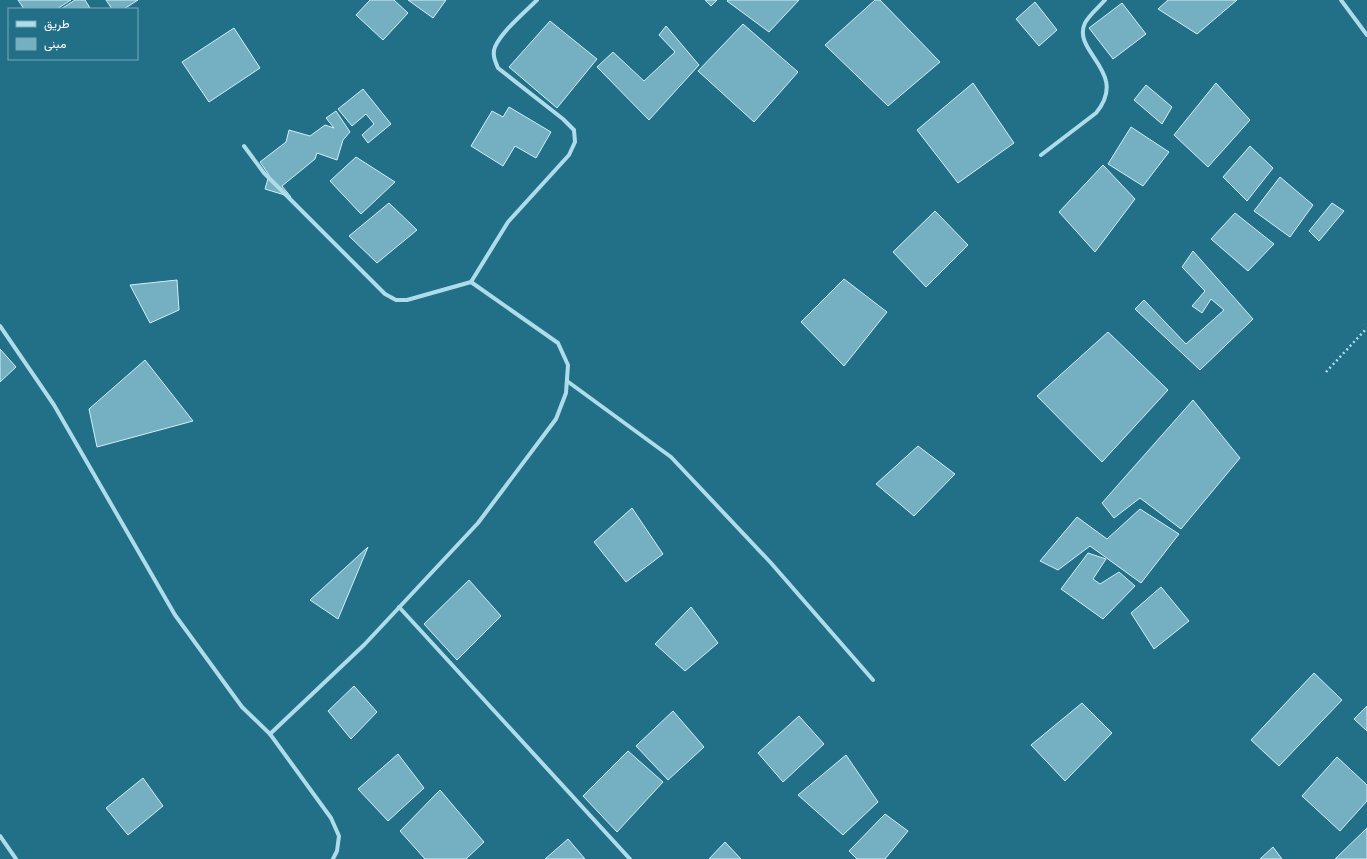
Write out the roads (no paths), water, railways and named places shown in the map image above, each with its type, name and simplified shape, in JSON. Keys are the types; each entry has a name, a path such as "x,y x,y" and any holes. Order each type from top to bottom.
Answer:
{"street":[{"path":"244,146 264,173 385,294 396,300 407,300 471,282 508,222 569,155 575,142 574,130 563,119 498,68 494,58 495,47 504,34 537,0"},
{"path":"1041,155 1096,113 1103,104 1106,87 1103,70 1084,42 1082,32 1085,23 1105,0"},
{"path":"1341,0 1367,35"},
{"path":"270,734 364,645 478,523 556,419 566,393 568,365 558,343 471,282"},
{"path":"0,326 54,405 175,615 242,707 270,734 331,818 339,836 337,851 333,859"},
{"path":"567,381 671,457 771,563 873,680"},
{"path":"399,608 630,859"},
{"path":"0,836 16,859"}]}
